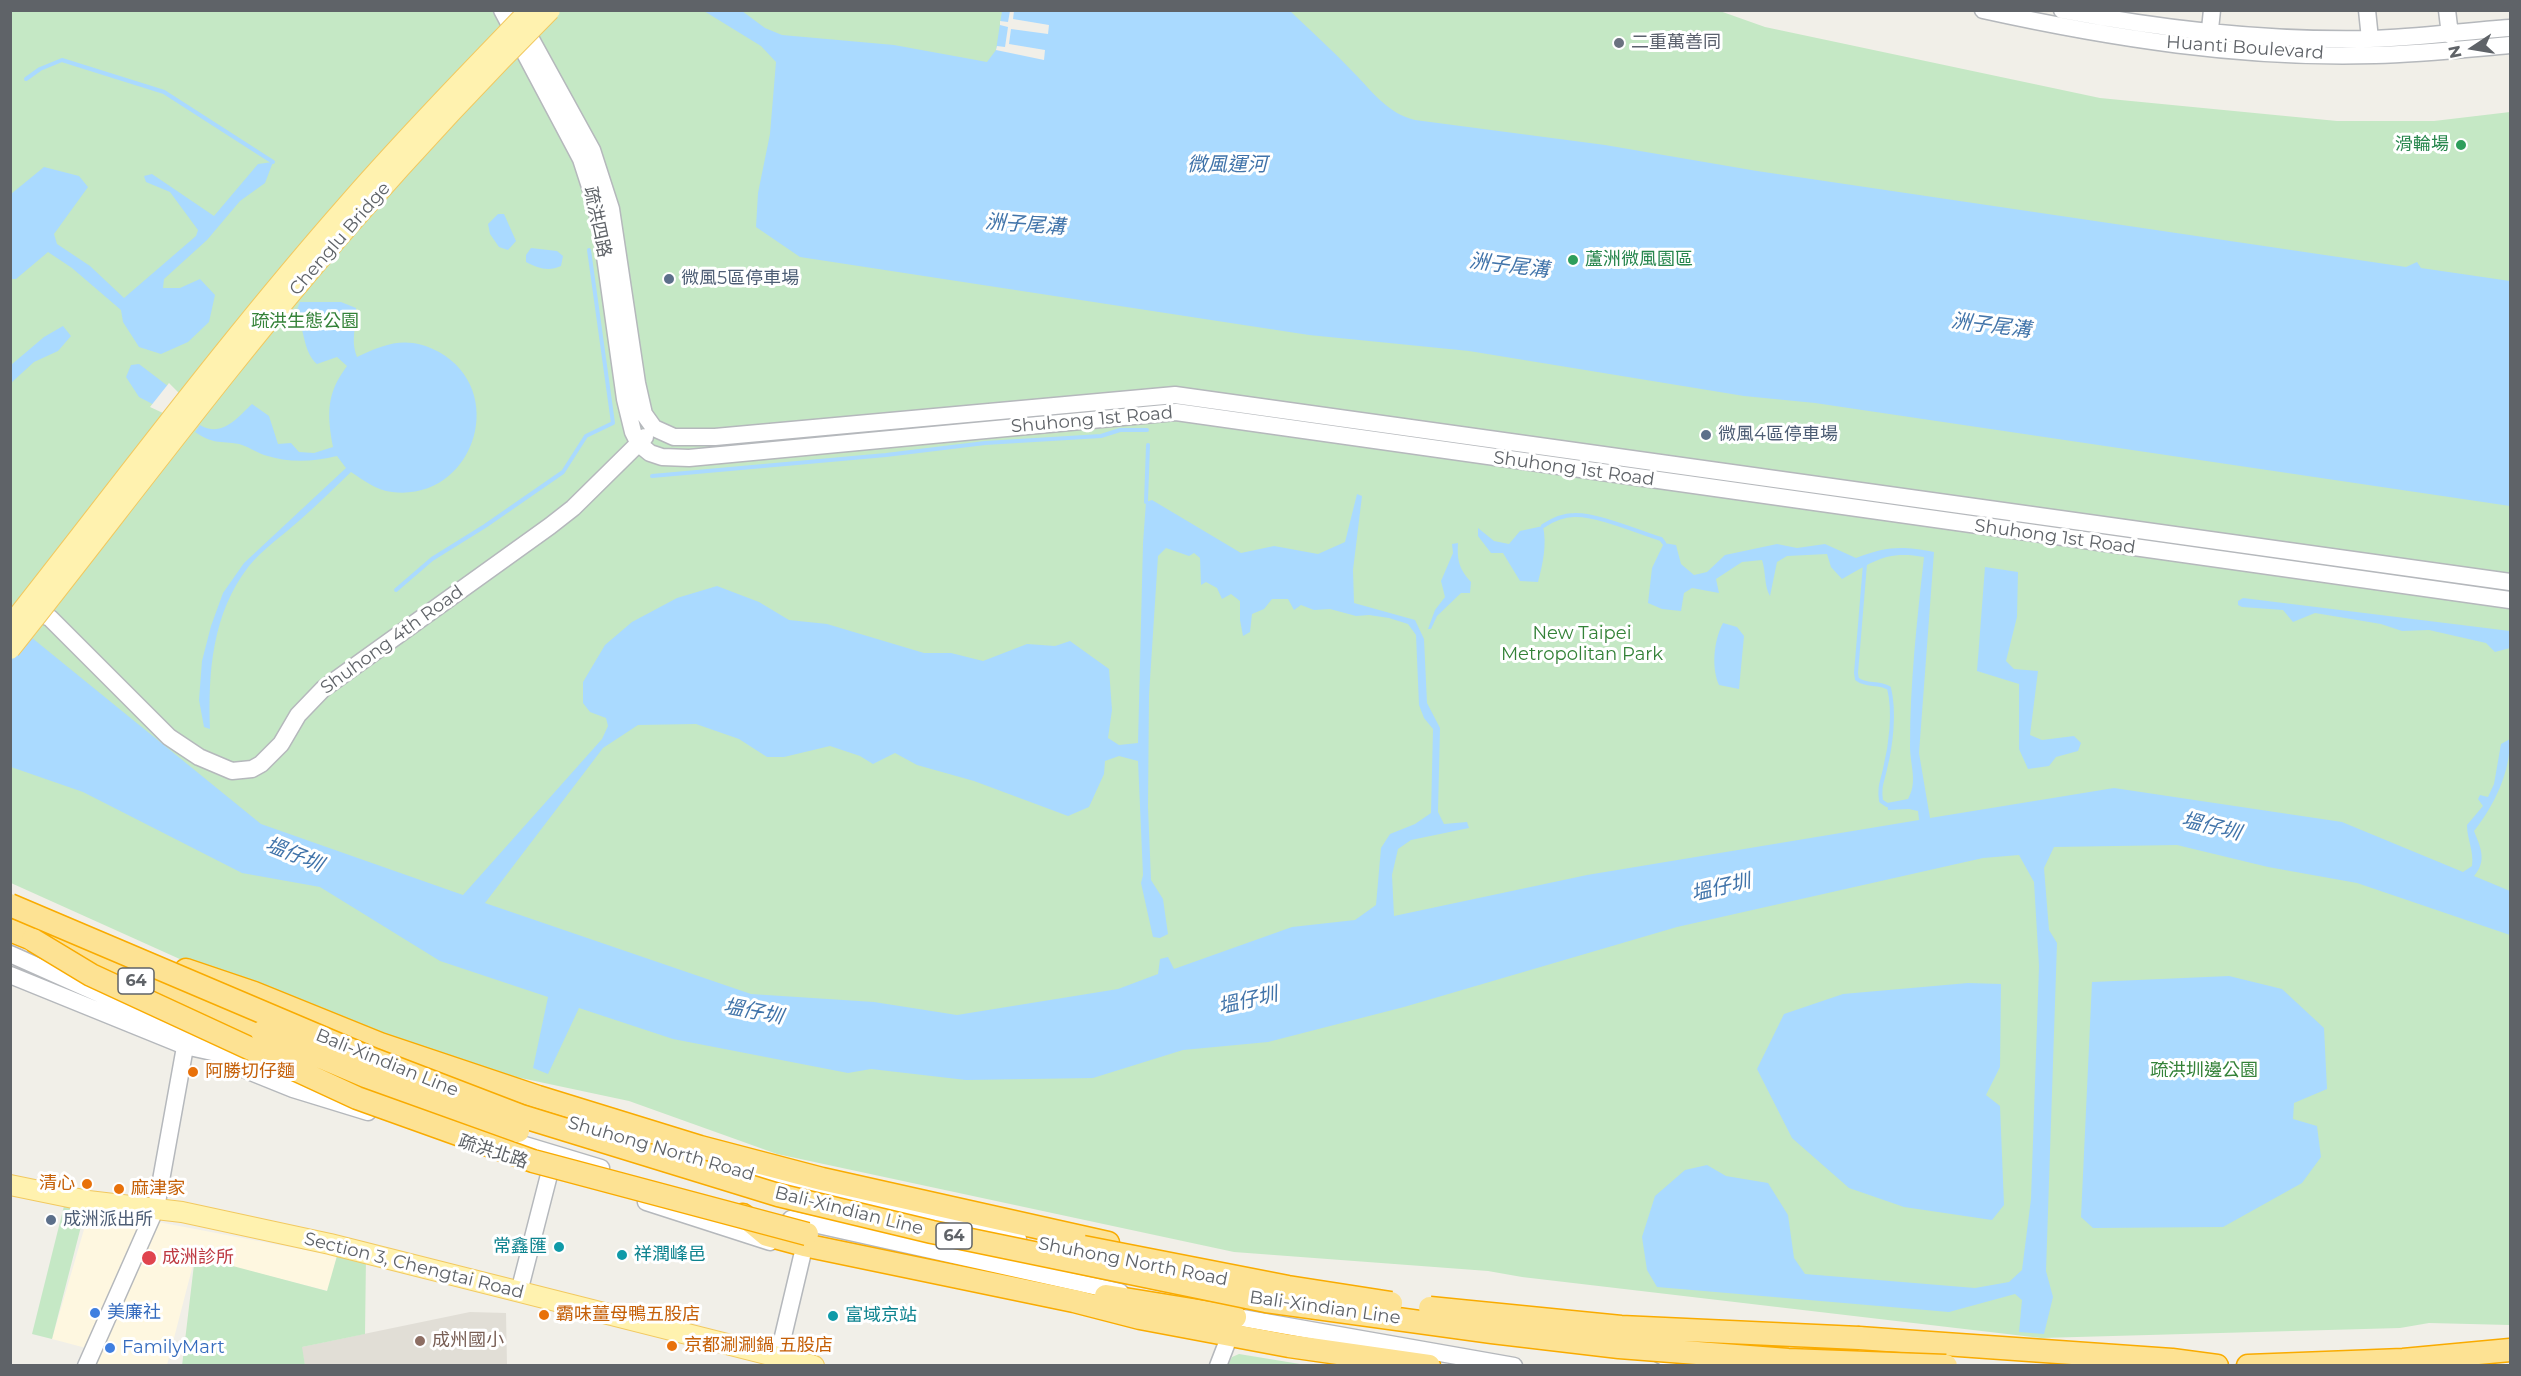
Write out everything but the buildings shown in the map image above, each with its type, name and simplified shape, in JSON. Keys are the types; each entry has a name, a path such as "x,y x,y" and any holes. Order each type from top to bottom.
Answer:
{"highway":[{"name":"Bali-Xindian Line","path":"10,905 375,1060 521,1116 778,1195 932,1232 1266,1301 1492,1332 1619,1347 1788,1360 1946,1365"},
{"name":"Bali-Xindian Line","path":"10,930 365,1076 501,1125 727,1194 1047,1267 1257,1310 1488,1344 1662,1365"},
{"path":"33,940 91,975 357,1098 533,1161 805,1243 1235,1317"},
{"path":"108,945 254,993 380,1044 538,1097 700,1147 912,1200 1231,1268 1273,1289"},
{"path":"810,1190 861,1197 1083,1247 1288,1287 1455,1311 1621,1327 1859,1338 2217,1365"},
{"path":"726,1205 739,1211 767,1235 1074,1301 1140,1318 1278,1344 1429,1365"},
{"path":"2248,1365 2403,1360 2511,1350"}],"main road":[{"name":"Chenglu Bridge","path":"18,623 223,355 341,212 408,136 530,10"},
{"name":"Chenglu Bridge","path":"10,650 235,363 350,224 482,79 549,10"},
{"name":"Section 3, Chengtai Road","path":"10,1185 88,1200 156,1208 330,1244 777,1361 814,1365"}],"street":[{"name":"Huanti Boulevard","path":"1983,10 2055,26 2207,48 2373,55 2511,45"},
{"path":"2207,48 2212,10"},
{"path":"2367,10 2370,39"},
{"path":"2447,10 2450,35"},
{"name":"Huanti Boulevard","path":"2064,11 2211,31 2317,38 2370,39 2450,35 2511,28"},
{"name":"疏洪四路","path":"507,12 592,150 611,208 640,399 644,414 654,428"},
{"name":"疏洪四路","path":"507,12 581,159 593,196 601,228 626,399 633,432 639,444"},
{"name":"Shuhong 1st Road","path":"654,428 674,437 698,438 1175,394 2511,582"},
{"name":"Shuhong 1st Road","path":"639,444 650,453 662,457 689,458 1176,412 2511,600"},
{"name":"Shuhong 4th Road","path":"18,623 37,613 50,618 152,722 183,747 223,768 241,771 252,769 270,756 298,715 323,689 573,508 654,428"},
{"path":"10,639 18,623"},
{"name":"Shuhong North Road","path":"10,954 186,1039 375,1056 630,1143 810,1190 1115,1262 1273,1289 1644,1346 1679,1365"},
{"name":"Shuhong North Road","path":"10,975 186,1039 341,1080 472,1129 726,1205 1235,1317 1514,1365"},
{"path":"86,1365 156,1208 186,1039"},
{"name":"疏洪北路","path":"186,1039 293,1089 550,1171 805,1243"},
{"path":"519,1292 550,1171"},
{"path":"777,1361 805,1243 1228,1340 1364,1365"},
{"path":"1218,1365 1228,1340"}],"shaded area":[{"path":"90,1209 337,1256 328,1291 195,1257 167,1365 96,1365 101,1352 52,1339"},
{"name":"成州國小","path":"470,1312 506,1313 507,1365 305,1365 301,1347"}],"green space":[{"name":"New Taipei Metropolitan Park","path":"1717,10 1765,27 2100,98 2337,121 2434,121 2510,112 2510,1325 2429,1323 2400,1328 2041,1338 1522,1277 1488,1271 1234,1252 777,1154 629,1101 502,1074 213,974 11,883 11,11"},
{"path":"65,1202 86,1207 52,1339 32,1334"},
{"path":"195,1256 327,1291 337,1256 366,1256 365,1334 302,1347 305,1365 182,1366"},
{"path":"1239,1354 1306,1365 1228,1365 1232,1357"}],"water":[{"name":"微風運河","path":"704,11 742,11 765,28 782,35 894,45 987,62 996,50 1002,11 1290,11 1381,101 1396,112 1415,120 1605,145 1757,171 2406,267 2417,262 2421,268 2510,281 2510,506 1815,403 1744,396 1469,351 1309,335 800,257 756,227 758,193 770,134 776,62 761,46"},
{"path":"273,162 265,183 240,201 207,240 164,279 163,288 180,288 200,279 215,295 209,322 188,342 161,354 139,347 123,322 121,310 72,268 48,252 16,279 11,279 11,194 44,167 79,176 88,187 54,234 57,244 90,266 124,298 196,236 198,230 170,192 146,182 144,176 152,174 214,216 258,164"},
{"path":"498,214 504,214 516,241 508,250 499,247 490,234 488,224"},
{"path":"531,248 557,251 563,256 561,266 543,269 526,262 526,255"},
{"path":"300,302 341,302 356,308 354,338 357,357 388,345 407,342 439,352 461,370 473,392 477,417 473,441 461,463 443,480 420,490 386,491 351,472 249,566 227,603 220,623 212,665 210,729 204,727 199,700 202,661 223,593 244,563 346,468 337,456 319,460 282,459 264,455 239,444 211,440 195,432 200,425 215,429 229,425 252,404 269,416 278,444 291,443 299,452 314,453 333,447 330,405 335,386 347,366 337,357 317,364 312,359 296,312"},
{"path":"63,326 71,336 58,351 34,362 11,383 11,365 44,337"},
{"path":"139,364 177,393 164,410 139,397 126,377 131,365"},
{"name":"塭仔圳","path":"1357,494 1362,496 1353,570 1354,603 1415,620 1424,639 1427,703 1440,728 1438,812 1444,824 1467,822 1469,828 1411,840 1398,849 1392,875 1394,916 1587,875 1919,820 1918,811 1888,810 1887,803 1908,799 1913,786 1910,746 1911,699 1924,557 1890,556 1842,579 1831,567 1827,554 1787,556 1777,562 1770,596 1762,560 1742,562 1716,579 1719,593 1692,588 1684,593 1681,611 1662,609 1648,603 1652,568 1664,543 1676,545 1681,564 1694,575 1707,572 1725,555 1777,544 1797,548 1825,544 1856,558 1895,548 1934,552 1919,753 1930,818 2114,788 2342,822 2463,872 2472,866 2467,825 2483,806 2478,799 2480,795 2488,797 2494,784 2501,744 2510,739 2507,764 2500,788 2474,831 2481,849 2482,860 2474,876 2510,891 2510,935 2357,883 2268,867 2177,845 2054,847 2044,868 2049,930 2057,943 2046,1271 2053,1297 2044,1334 2019,1332 2022,1300 2015,1294 1949,1312 1657,1287 1647,1270 1642,1237 1655,1196 1685,1170 1707,1165 1726,1176 1768,1183 1788,1215 1794,1258 1805,1274 1975,1288 2009,1282 2022,1270 2031,1199 2039,966 2034,882 2019,855 1983,858 1677,927 1404,1007 1268,1042 1183,1050 1093,1078 966,1080 871,1069 848,1073 673,1039 579,1008 548,1074 533,1068 548,997 440,961 320,887 242,873 83,792 11,767 10,620 261,824 463,895 602,739 608,726 606,718 590,712 583,703 583,682 605,645 632,622 677,598 717,586 759,602 789,620 827,624 924,653 951,653 983,661 1027,644 1055,646 1070,641 1109,669 1112,710 1108,738 1119,745 1138,743 1146,502 1152,500 1241,553 1274,546 1318,554 1345,542","holes":["1166,548 1189,556 1194,553 1200,558 1201,585 1206,582 1217,588 1222,599 1231,594 1240,601 1243,636 1250,632 1252,614 1264,609 1272,599 1288,599 1294,610 1301,605 1314,610 1330,609 1356,616 1389,618 1408,624 1416,635 1419,705 1424,718 1433,729 1431,813 1415,824 1390,834 1381,848 1376,905 1355,920 1292,927 1174,969 1168,957 1160,959 1158,974 1118,989 957,1015 874,1002 751,994 485,903 603,748 638,725 696,724 739,739 767,757 784,757 830,746 860,756 873,764 895,753 917,765 974,781 1068,816 1089,807 1104,774 1105,761 1119,756 1138,761 1143,875 1141,883 1153,937 1160,938 1168,934 1163,899 1151,880 1148,807 1149,695 1158,556"]},
{"path":"1543,526 1544,554 1538,582 1520,581 1503,553 1491,553 1478,536 1478,528 1494,541 1509,544 1520,531"},
{"path":"1458,543 1460,564 1471,582 1470,593 1461,593 1437,616 1431,629 1428,629 1435,610 1445,597 1441,581 1453,553 1452,544"},
{"path":"1985,567 2018,572 2017,617 2006,661 2014,669 2038,671 2030,735 2042,740 2074,736 2081,743 2078,751 2056,757 2049,766 2028,769 2019,749 2019,684 1977,671"},
{"path":"2243,598 2510,631 2510,648 2495,652 2486,643 2429,630 2402,631 2381,624 2315,613 2293,622 2283,610 2238,605 2238,601"},
{"path":"1723,623 1737,627 1744,636 1739,689 1719,685 1715,670 1717,637"},
{"path":"2229,976 2282,989 2324,1028 2327,1089 2294,1103 2293,1119 2317,1126 2321,1157 2302,1183 2223,1227 2093,1228 2081,1217 2092,982"},
{"path":"1968,983 2001,984 2000,1067 1986,1095 2000,1106 2004,1205 1992,1220 1904,1207 1849,1188 1792,1138 1757,1069 1784,1014 1843,994"}],"pier":[{"path":"1010,11 1014,11 1013,19 1049,25 1048,34 1011,29 1009,44 1045,50 1044,60 996,50 997,46 1005,47 1008,27 1000,25 1000,21 1008,22"},
{"path":"169,383 180,394 163,413 150,407"}],"waterway":[{"path":"26,79 40,69 62,60 164,92 273,162"},
{"path":"396,590 432,559 485,526 563,472 586,436 613,423 589,250"},
{"path":"652,476 886,455 985,443 1101,436 1120,430 1147,430"},
{"path":"1146,502 1148,445"},
{"path":"1543,526 1562,517 1583,515 1606,520 1661,539 1664,543"},
{"path":"1865,564 1856,673 1857,679 1861,681 1889,688 1892,707 1891,728 1880,792 1881,801 1887,805"}],"place":[{"name":"二重萬善同","path":"1619,43"},
{"name":"滑輪場","path":"2461,145"},
{"name":"蘆洲微風園區","path":"1573,260"},
{"name":"微風5區停車場","path":"669,279"},
{"name":"微風4區停車場","path":"1706,435"},
{"name":"阿勝切仔麵","path":"193,1072"},
{"name":"清心","path":"87,1184"},
{"name":"麻津家","path":"119,1189"},
{"name":"成洲派出所","path":"51,1220"},
{"name":"常鑫匯","path":"559,1247"},
{"name":"祥潤峰邑","path":"622,1255"},
{"name":"成洲診所","path":"149,1258"},
{"name":"美廉社","path":"95,1313"},
{"name":"霸味薑母鴨五股店","path":"544,1315"},
{"name":"富域京站","path":"833,1316"},
{"name":"成州國小","path":"420,1341"},
{"name":"京都涮涮鍋 五股店","path":"672,1346"},
{"name":"FamilyMart","path":"110,1348"}],"water label":[{"name":"洲子尾溝","path":"1025,225"},
{"name":"洲子尾溝","path":"1509,266"},
{"name":"洲子尾溝","path":"1991,326"}],"park label":[{"name":"疏洪生態公園","path":"305,322"},
{"name":"疏洪圳邊公園","path":"2204,1071"}]}
